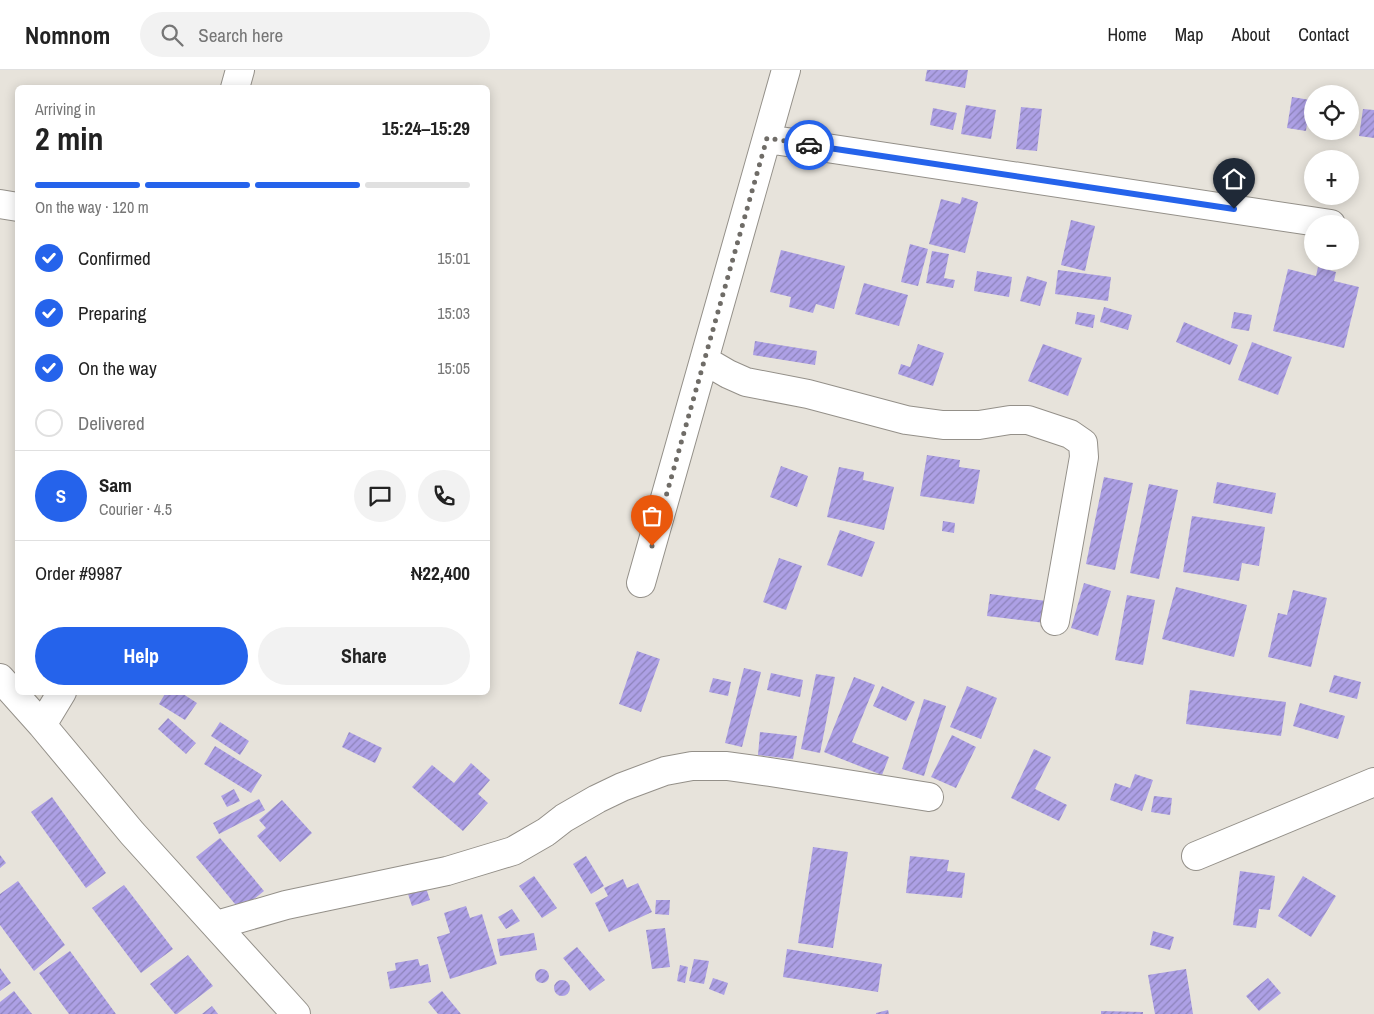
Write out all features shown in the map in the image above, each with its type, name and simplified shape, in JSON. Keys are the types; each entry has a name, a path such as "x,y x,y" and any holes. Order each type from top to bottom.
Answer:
{"street":[{"path":"236,85 240,70"},
{"path":"641,584 786,70"},
{"path":"767,138 1304,220"},
{"path":"0,204 15,206"},
{"path":"704,360 746,382 808,394 906,420 943,426 979,425 1010,420 1028,420 1070,434 1083,443 1084,457 1055,621"},
{"path":"0,678 15,695"},
{"path":"15,695 132,833 296,1014"},
{"path":"42,725 60,695"},
{"path":"216,925 286,905 447,871 513,851 546,832 564,818 622,787 665,771 692,766 727,766 929,797"},
{"path":"1196,856 1374,782"}],"building":[{"path":"927,70 968,70 965,88 925,81"},
{"path":"1292,97 1304,99 1304,131 1287,128"},
{"path":"966,105 996,110 991,139 961,134"},
{"path":"1021,107 1042,109 1037,151 1016,149"},
{"path":"933,108 957,113 953,130 930,125"},
{"path":"1363,109 1374,110 1374,138 1359,136"},
{"path":"962,197 978,202 965,253 929,244 941,199 960,204"},
{"path":"1071,220 1095,226 1085,271 1061,265"},
{"path":"910,244 928,249 918,286 901,282"},
{"path":"781,250 845,266 834,309 816,304 813,313 789,307 791,297 770,292"},
{"path":"932,251 949,254 944,278 955,280 953,288 926,283"},
{"path":"1288,269 1316,276 1317,270 1329,270 1336,272 1334,281 1359,287 1344,348 1273,331"},
{"path":"1058,270 1111,277 1108,301 1055,294"},
{"path":"977,271 1012,277 1009,297 974,291"},
{"path":"1027,276 1047,282 1040,306 1020,301"},
{"path":"864,283 908,295 899,326 855,314"},
{"path":"1104,307 1132,315 1128,330 1100,322"},
{"path":"1077,312 1095,315 1093,328 1075,324"},
{"path":"1234,312 1252,315 1249,331 1231,328"},
{"path":"1184,322 1238,345 1230,365 1176,342"},
{"path":"755,341 817,351 815,365 753,355"},
{"path":"1252,342 1292,357 1278,395 1238,380"},
{"path":"918,344 944,353 933,386 898,374 901,364 910,367"},
{"path":"1043,344 1082,358 1068,396 1028,381"},
{"path":"927,455 960,460 959,467 980,470 974,504 920,496"},
{"path":"781,466 808,476 797,507 770,497"},
{"path":"839,467 864,472 863,480 894,487 884,530 827,517"},
{"path":"1104,477 1133,483 1115,570 1086,564"},
{"path":"1217,482 1276,493 1272,514 1213,503"},
{"path":"1149,484 1178,490 1159,579 1130,573"},
{"path":"1192,516 1265,527 1259,566 1242,563 1239,581 1183,572"},
{"path":"943,521 955,523 954,533 942,531"},
{"path":"840,530 875,542 862,577 827,565"},
{"path":"779,558 802,566 786,610 763,602"},
{"path":"1084,583 1111,591 1098,636 1071,628"},
{"path":"1176,587 1247,605 1234,657 1162,639"},
{"path":"1293,590 1327,598 1311,667 1268,657 1278,613 1287,615"},
{"path":"990,594 1047,601 1045,623 987,616"},
{"path":"1127,595 1155,600 1143,665 1115,660"},
{"path":"637,651 660,659 641,712 619,704"},
{"path":"744,668 761,672 742,747 725,743"},
{"path":"771,673 803,680 800,697 767,690"},
{"path":"816,674 835,677 820,753 801,749"},
{"path":"1334,675 1361,682 1357,699 1329,692"},
{"path":"854,677 875,685 852,742 889,757 882,775 824,752"},
{"path":"713,678 731,682 728,696 709,692"},
{"path":"882,686 915,702 906,721 873,706"},
{"path":"967,686 997,698 981,739 950,727"},
{"path":"1190,690 1286,702 1281,736 1186,724"},
{"path":"164,695 185,695 197,703 185,720 159,704"},
{"path":"924,699 946,706 924,776 902,769"},
{"path":"1300,703 1345,716 1338,739 1293,726"},
{"path":"168,718 196,743 186,754 158,729"},
{"path":"220,722 249,741 240,755 211,736"},
{"path":"349,732 382,748 375,763 342,747"},
{"path":"760,732 797,736 793,759 758,755"},
{"path":"952,735 976,747 956,788 931,777"},
{"path":"215,746 262,775 251,793 204,764"},
{"path":"1034,749 1051,757 1035,789 1067,805 1059,821 1011,798"},
{"path":"471,763 490,780 478,794 488,803 463,831 412,787 432,765 454,783"},
{"path":"1135,774 1153,780 1142,811 1110,800 1115,783 1130,788"},
{"path":"234,789 240,801 227,807 221,796"},
{"path":"1154,796 1172,798 1170,815 1151,812"},
{"path":"52,797 106,873 86,888 31,812"},
{"path":"259,799 265,810 219,834 213,823"},
{"path":"282,800 312,833 280,862 257,836 266,828 259,820"},
{"path":"220,838 264,891 240,910 196,857"},
{"path":"813,847 848,852 833,948 798,943"},
{"path":"0,855 6,863 0,868"},
{"path":"586,856 604,886 591,894 573,864"},
{"path":"910,856 949,860 947,871 965,873 962,898 906,893"},
{"path":"1240,871 1275,876 1270,910 1259,909 1256,928 1233,925"},
{"path":"534,876 557,908 542,918 519,886"},
{"path":"1303,876 1336,896 1311,937 1278,916"},
{"path":"623,879 627,888 638,883 652,912 609,932 595,903 608,896 604,888"},
{"path":"18,881 65,945 34,971 0,925 0,894"},
{"path":"124,885 173,949 141,973 92,908"},
{"path":"426,888 430,900 412,906 408,894"},
{"path":"656,900 670,900 669,915 655,914"},
{"path":"466,906 470,918 482,914 497,964 450,979 437,937 450,933 444,913"},
{"path":"512,909 520,921 506,929 498,917"},
{"path":"665,928 670,967 652,969 646,930"},
{"path":"1153,931 1174,937 1170,950 1150,945"},
{"path":"534,933 537,950 500,956 497,939"},
{"path":"577,947 605,980 590,991 563,958"},
{"path":"787,949 882,964 878,992 783,977"},
{"path":"70,951 116,1014 69,1014 39,973"},
{"path":"188,955 213,986 175,1014 150,984"},
{"path":"418,959 420,966 428,964 431,982 390,989 387,972 396,970 395,963"},
{"path":"694,959 709,961 704,984 689,981"},
{"path":"680,965 688,967 685,983 677,981"},
{"path":"0,968 11,983 0,991"},
{"path":"539,969 545,969 549,976 545,983 539,983 535,979 535,973"},
{"path":"1186,969 1193,1014 1155,1014 1148,975"},
{"path":"713,978 728,983 724,995 709,989"},
{"path":"1268,978 1281,993 1259,1011 1246,996"},
{"path":"562,980 570,988 562,996 554,988"},
{"path":"14,991 32,1014 0,1014 0,1002"},
{"path":"442,991 461,1014 438,1014 428,1002"},
{"path":"212,1006 218,1014 202,1014"},
{"path":"888,1010 889,1014 876,1014 876,1013"},
{"path":"1101,1011 1143,1012 1143,1014 1101,1014"}],"way so far":[{"path":"652,546 767,138 809,145"}],"route":[{"path":"809,145 1234,209"}]}
